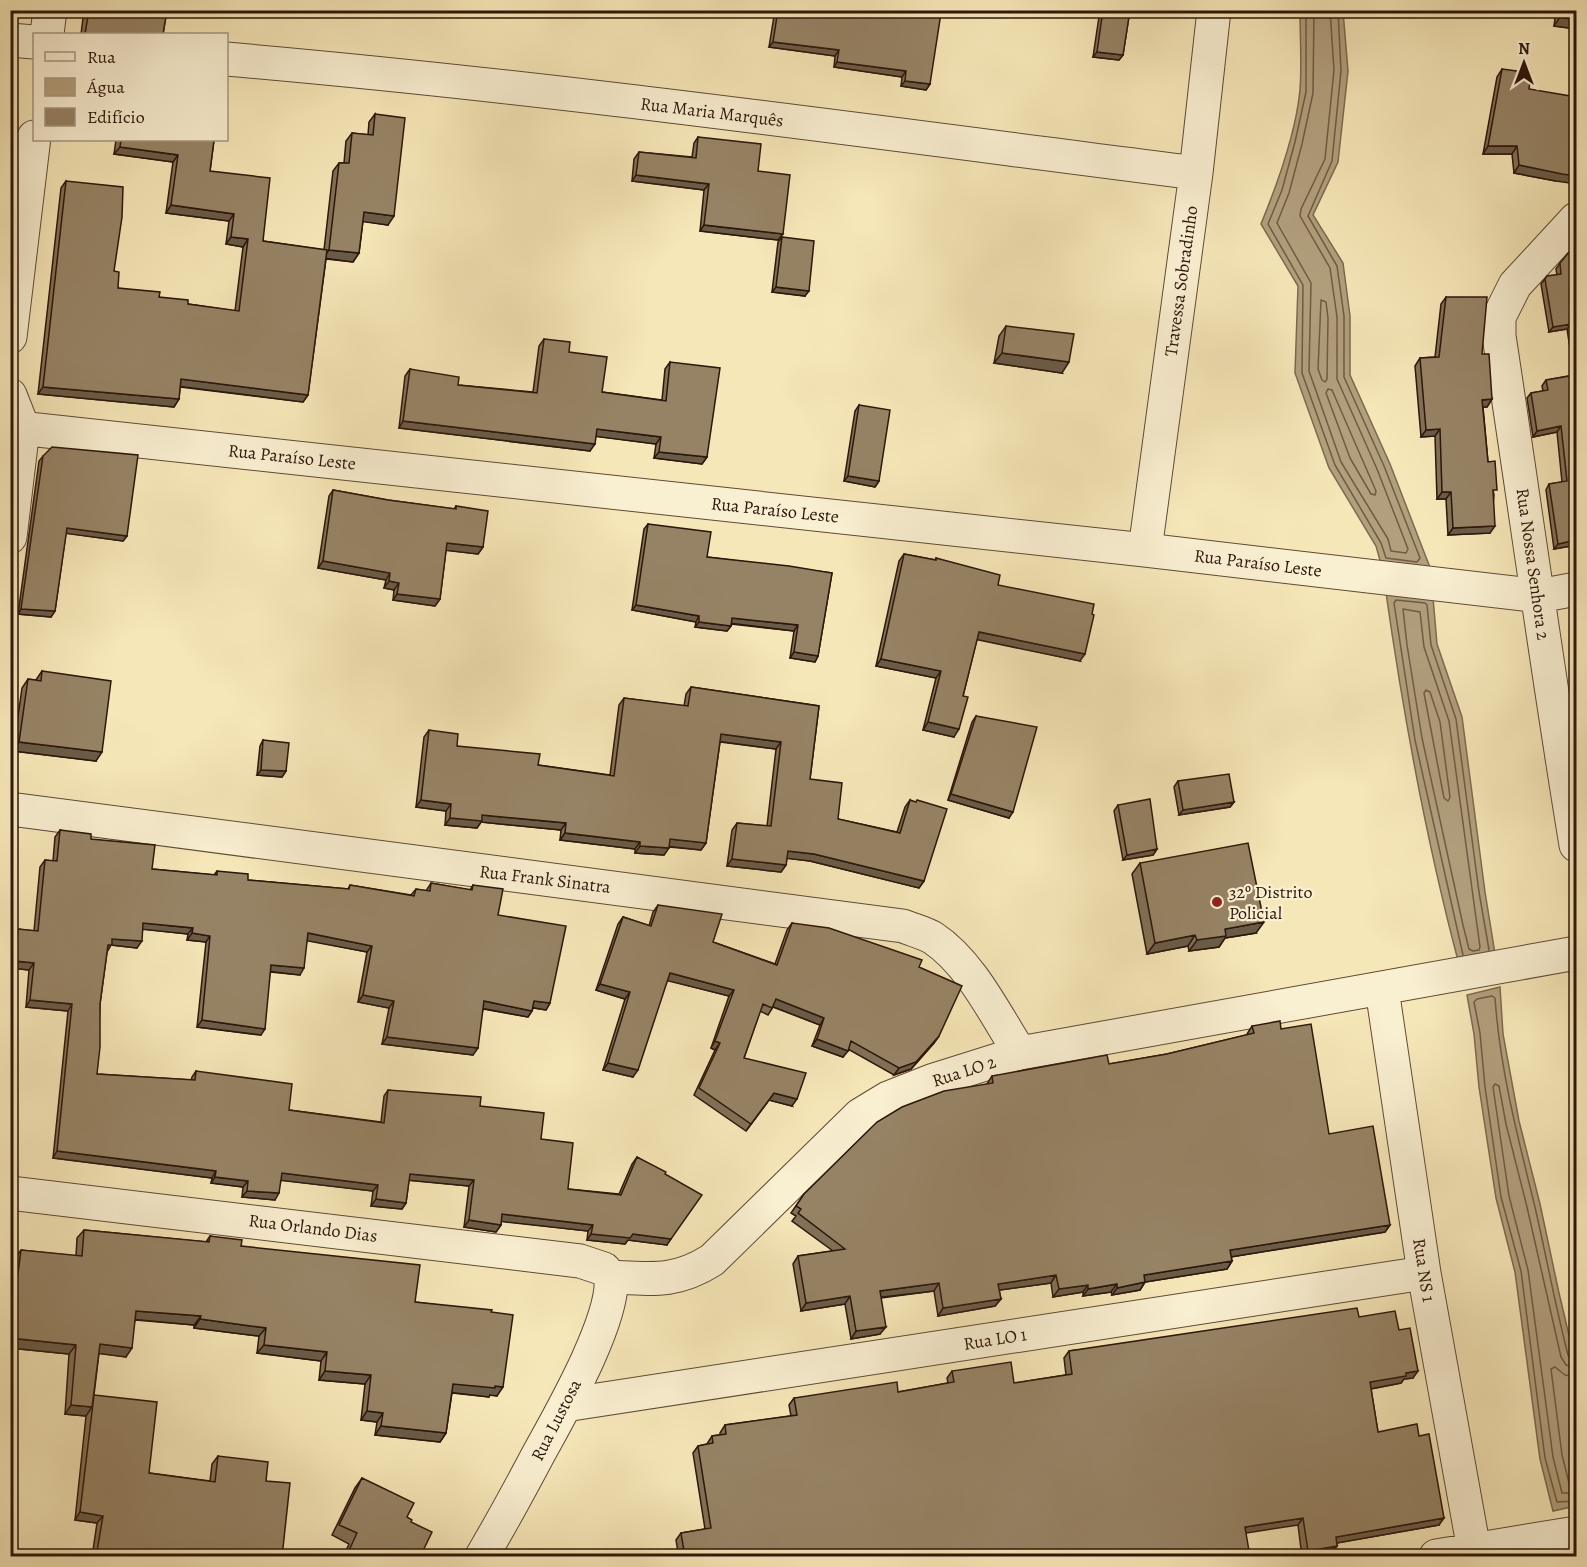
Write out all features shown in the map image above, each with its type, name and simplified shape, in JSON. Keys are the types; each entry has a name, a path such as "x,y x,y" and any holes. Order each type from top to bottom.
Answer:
{"street":[{"path":"47,33 51,10"},
{"name":"Travessa Sobradinho","path":"1145,550 1196,173 1214,10"},
{"path":"10,40 33,42"},
{"name":"Rua Maria Marquês","path":"228,59 372,72 596,97 1196,173"},
{"path":"10,337 34,141"},
{"name":"Rua Nossa Senhora 2","path":"1576,219 1515,285 1499,317 1499,336 1539,596 1551,699 1576,845"},
{"path":"10,395 16,428 10,537"},
{"name":"Rua Paraíso Leste","path":"16,428 1145,550 1539,596 1576,589"},
{"name":"Rua Frank Sinatra","path":"10,809 903,926 932,938 953,955 972,977 1020,1053"},
{"name":"Rua LO 2","path":"611,1277 660,1279 678,1277 696,1270 712,1260 860,1115 888,1098 931,1081 1020,1053 1576,953"},
{"name":"Rua NS 1","path":"1382,989 1424,1273 1474,1550"},
{"name":"Rua Orlando Dias","path":"10,1193 378,1235 580,1261 604,1269 611,1277"},
{"name":"Rua LO 1","path":"565,1405 1424,1273"},
{"name":"Rua Lustosa","path":"482,1557 565,1405 593,1346 610,1299 611,1277"},
{"path":"1436,1557 1576,1533"}],"water":[{"path":"1300,11 1343,11 1348,71 1338,162 1313,215 1343,263 1350,316 1350,375 1390,464 1431,570 1381,564 1376,546 1329,468 1295,373 1298,286 1261,224 1285,158 1298,106 1301,70"},
{"path":"1386,593 1433,598 1437,644 1462,717 1496,960 1460,968 1417,782"},
{"path":"1500,987 1503,1034 1519,1121 1576,1365 1576,1506 1553,1511 1540,1459 1515,1272 1496,1198 1467,995"}],"building":[{"path":"89,10 167,10 163,33 85,33"},
{"path":"778,10 923,10 941,13 930,84 905,81 906,71 837,62 839,50 773,42"},
{"path":"1103,10 1130,10 1123,55 1097,52"},
{"path":"1561,10 1576,10 1576,20 1560,17"},
{"path":"1502,69 1531,73 1529,89 1576,97 1576,176 1519,165 1517,146 1488,146"},
{"path":"375,114 405,118 394,216 364,212 359,253 329,250 339,163 349,163 352,133 373,135"},
{"path":"698,137 761,144 758,171 790,175 783,234 704,225 709,184 636,175 639,152 696,158"},
{"path":"121,141 214,141 210,171 270,178 263,241 327,250 308,395 181,379 179,399 43,387 66,181 123,187 122,217 114,271 119,272 118,288 160,292 159,297 188,300 188,304 239,311 248,239 231,237 234,214 171,205 178,155 120,147"},
{"path":"782,237 814,241 809,291 776,287"},
{"path":"1569,252 1576,252 1576,359 1571,324 1553,327 1545,279 1547,276 1561,274 1560,263"},
{"path":"1446,297 1487,297 1482,354 1489,354 1492,399 1482,400 1488,462 1495,461 1497,490 1493,490 1495,526 1453,528 1451,492 1442,492 1440,429 1426,430 1420,358 1439,357"},
{"path":"1006,326 1074,334 1069,362 1002,353"},
{"path":"544,339 570,342 569,352 607,357 602,392 666,401 670,362 720,368 707,457 659,452 661,437 597,429 595,444 403,421 410,369 459,377 458,385 537,393"},
{"path":"1576,375 1576,540 1558,544 1549,484 1567,481 1561,426 1537,431 1531,393 1548,390 1546,380"},
{"path":"859,405 890,410 879,481 848,476"},
{"path":"52,447 138,455 127,536 67,528 55,611 21,609 43,456"},
{"path":"333,490 388,500 488,511 483,547 447,543 440,599 397,594 399,583 389,581 390,573 323,561"},
{"path":"648,524 711,532 707,557 832,573 818,656 794,652 798,625 732,618 731,626 699,622 699,616 636,605"},
{"path":"904,554 936,560 936,558 1000,575 998,585 1094,604 1092,614 1094,615 1085,654 979,632 963,696 968,697 959,729 928,722 941,671 881,659"},
{"path":"42,671 111,681 102,752 19,742 28,679 41,681"},
{"path":"691,687 819,706 810,779 842,783 838,819 900,833 910,800 947,809 924,881 814,854 788,851 786,865 732,859 737,823 771,826 781,742 721,734 706,843 670,839 669,848 640,846 640,842 565,833 566,823 482,815 482,821 450,818 451,804 421,800 429,730 458,734 457,746 540,754 538,765 614,776 624,698 688,706"},
{"path":"976,716 1037,727 1013,812 951,794"},
{"path":"263,740 289,743 286,771 261,770"},
{"path":"1229,774 1234,802 1183,810 1178,781"},
{"path":"1150,799 1157,849 1127,855 1118,805"},
{"path":"60,830 91,834 91,839 155,845 152,869 217,875 217,871 248,874 248,880 349,889 350,885 414,896 416,889 430,891 431,883 472,890 473,885 503,889 498,915 566,926 550,1003 534,1001 532,1011 484,1001 478,1048 387,1037 394,1001 363,995 372,946 308,933 304,968 271,965 265,1029 202,1020 210,936 192,933 193,928 143,923 142,941 112,939 112,945 108,945 100,1004 100,1047 97,1074 195,1080 196,1071 292,1084 289,1110 384,1123 388,1090 481,1097 480,1106 544,1113 541,1139 573,1143 568,1189 621,1195 637,1157 702,1195 671,1239 633,1234 630,1238 591,1234 593,1225 502,1214 501,1225 469,1220 474,1180 410,1174 406,1203 376,1199 378,1185 282,1173 279,1193 247,1191 248,1181 215,1177 216,1171 57,1151 72,1004 30,1000 34,963 15,961 18,929 38,931 45,860 57,861"},
{"name":"32º Distrito Policial","path":"1248,843 1264,922 1225,929 1226,936 1197,940 1195,935 1155,943 1140,863"},
{"path":"658,905 722,914 713,942 777,965 792,923 829,928 922,960 919,967 962,986 939,1036 916,1062 899,1068 851,1041 848,1051 817,1039 824,1018 776,999 772,1008 763,1004 744,1058 806,1073 797,1099 774,1093 751,1124 699,1088 720,1043 715,1041 734,990 670,973 638,1070 608,1063 630,992 600,984 623,917 651,926"},
{"path":"1280,1021 1281,1029 1311,1024 1329,1134 1373,1126 1390,1225 1230,1250 1232,1261 1144,1275 1145,1282 1117,1288 1117,1284 1088,1289 1088,1285 1059,1289 1056,1275 998,1284 1001,1299 943,1308 939,1283 880,1291 886,1327 856,1331 850,1296 806,1303 798,1256 845,1249 798,1213 801,1209 796,1206 804,1194 877,1122 902,1107 944,1091 993,1083 992,1076 1107,1055 1109,1064 1167,1054 1254,1033 1252,1026"},
{"path":"84,1230 209,1242 210,1236 242,1240 241,1246 420,1265 415,1302 492,1310 491,1312 513,1315 503,1387 453,1384 446,1433 381,1426 383,1413 367,1411 371,1375 325,1371 327,1352 264,1345 266,1328 200,1319 201,1316 136,1311 132,1348 100,1344 92,1407 71,1405 76,1345 10,1338 10,1336 21,1250 82,1256"},
{"path":"1357,1308 1359,1317 1395,1311 1399,1330 1410,1328 1418,1371 1406,1373 1406,1376 1370,1382 1378,1432 1417,1424 1419,1436 1429,1434 1444,1518 1336,1537 1337,1546 1308,1551 1303,1518 1245,1527 1249,1551 1219,1557 647,1557 684,1551 681,1533 711,1528 698,1446 713,1443 712,1436 726,1434 725,1425 797,1415 794,1398 897,1382 898,1392 954,1382 952,1371 1011,1362 1014,1383 1072,1374 1069,1351"},
{"path":"94,1395 157,1402 149,1473 215,1482 218,1456 268,1462 266,1481 290,1483 282,1557 148,1557 97,1551 103,1516 80,1512"},
{"path":"362,1478 414,1503 407,1517 412,1520 411,1522 432,1532 420,1557 346,1557 357,1533 339,1525"}],"place":[{"name":"32º Distrito Policial","path":"1217,902"}]}
